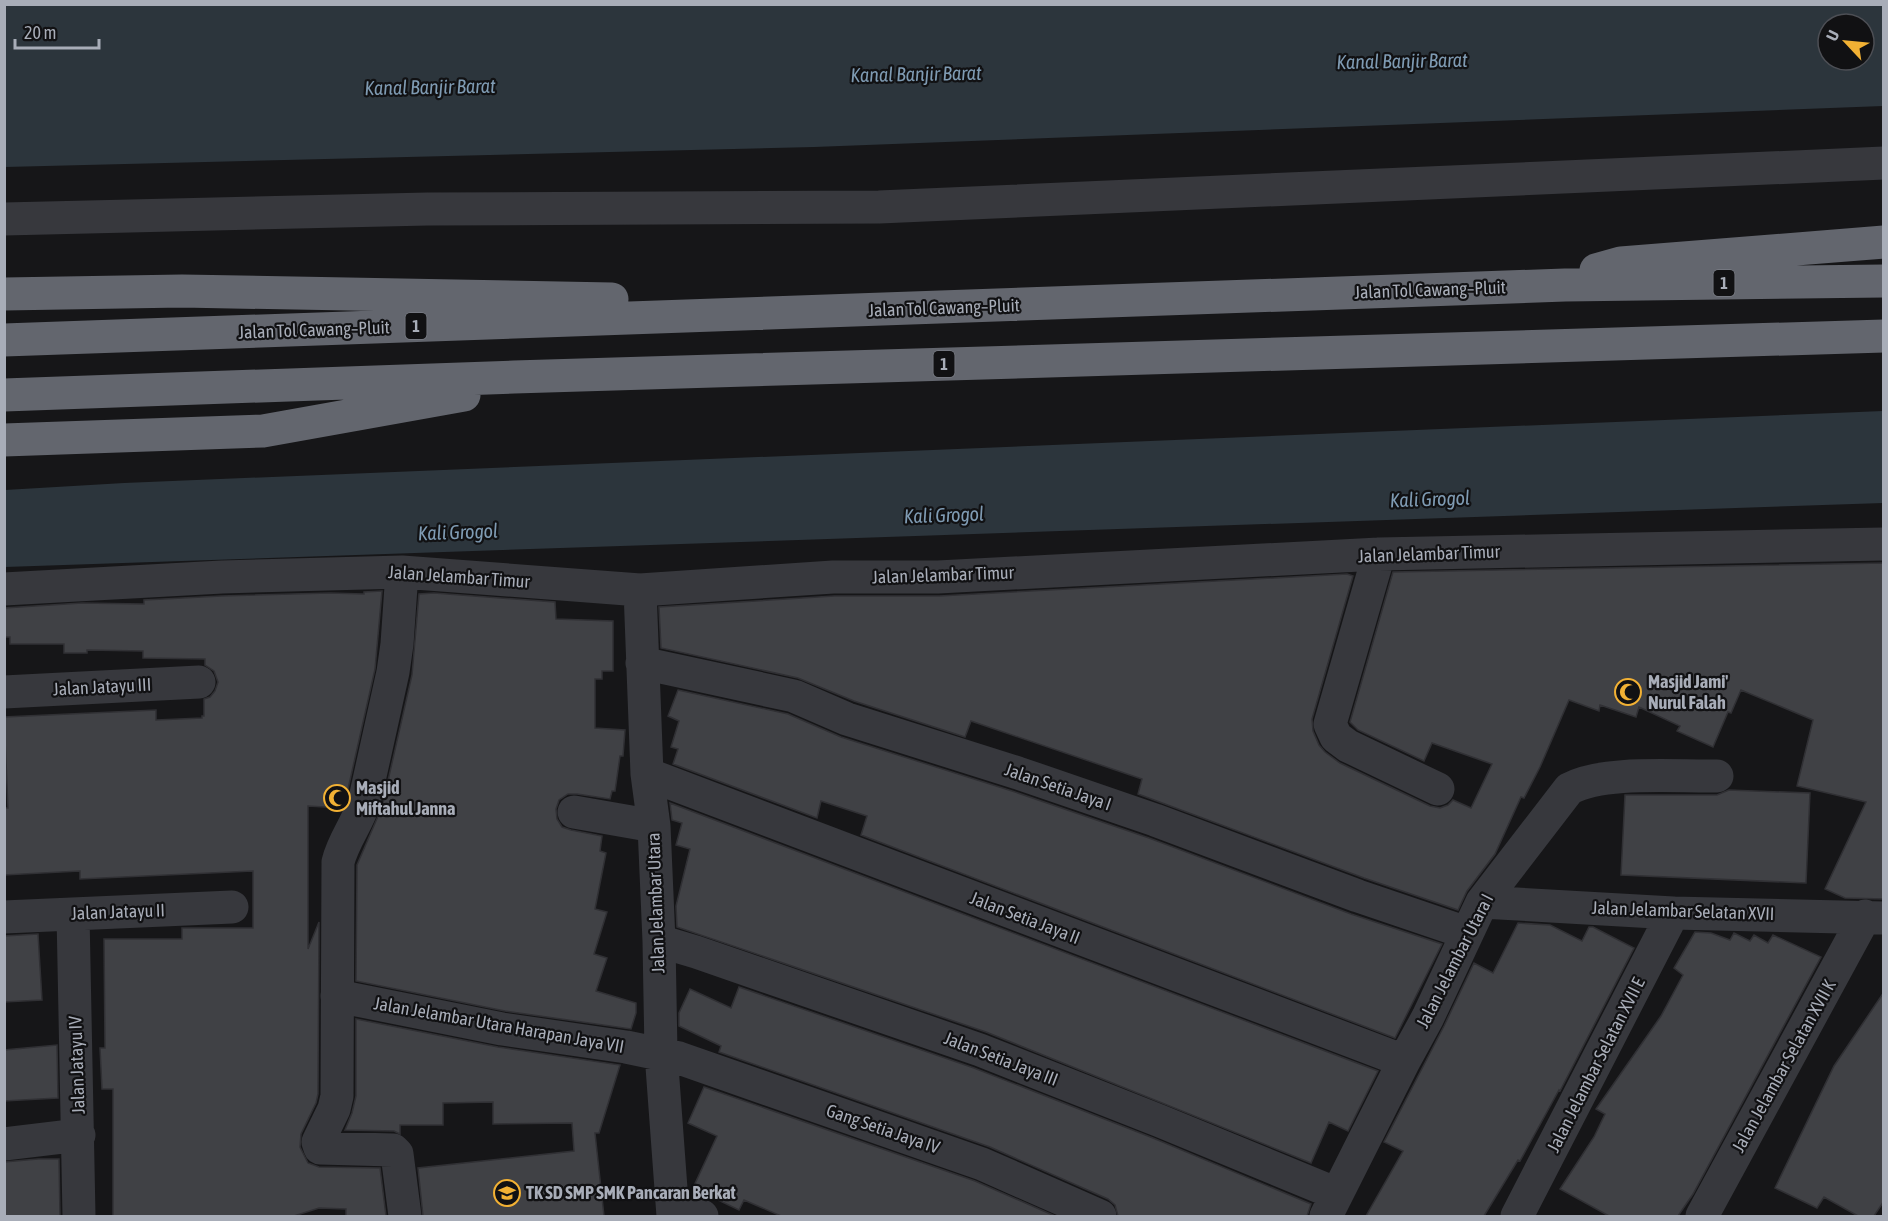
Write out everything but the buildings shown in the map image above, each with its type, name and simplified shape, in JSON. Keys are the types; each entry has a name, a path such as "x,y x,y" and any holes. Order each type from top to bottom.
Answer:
{"highway":[{"path":"1565,285 1590,271 1621,262 1884,242"},
{"name":"Jalan Tol Cawang–Pluit","path":"4,340 1565,285 1884,281"},
{"path":"4,294 182,291 685,300 828,312"},
{"name":"1","path":"4,395 514,376 1884,336"},
{"path":"4,440 263,431 471,394 514,376"}],"street":[{"path":"4,219 428,209 879,207 1884,163"},
{"name":"Jalan Jelambar Timur","path":"4,589 222,577 402,572 640,590 833,577 938,578 1379,554 1884,543"},
{"path":"1379,554 1330,724 1335,737 1348,746 1438,789"},
{"path":"402,572 393,672 364,803 338,862 337,1096 334,1109 318,1146 393,1150 398,1154 405,1216"},
{"name":"Jalan Jelambar Utara","path":"640,590 647,774 654,826 661,1053 683,1213"},
{"name":"Jalan Setia Jaya I","path":"642,663 794,696 847,719 1018,773 1155,820 1358,896 1467,933"},
{"name":"Jalan Jatayu III","path":"4,692 199,682"},
{"name":"Jalan Setia Jaya II","path":"647,774 1404,1061"},
{"name":"Jalan Jelambar Utara I","path":"1332,1205 1428,1017 1482,902 1569,789 1579,783 1619,777 1718,776"},
{"path":"574,812 654,826"},
{"name":"Jalan Jelambar Selatan XVII","path":"1482,902 1673,913 1874,917"},
{"name":"Jalan Jatayu II","path":"4,916 232,907"},
{"name":"Jalan Jelambar Selatan XVII E","path":"1522,1215 1673,913"},
{"name":"Jalan Jatayu IV","path":"73,914 80,1216"},
{"name":"Jalan Jelambar Selatan XVII K","path":"1702,1216 1874,917"},
{"name":"Jalan Setia Jaya III","path":"659,941 980,1050 1161,1121 1332,1205"},
{"name":"Jalan Jelambar Utara Harapan Jaya VII","path":"337,996 502,1029 661,1053"},
{"name":"Gang Setia Jaya IV","path":"661,1053 973,1160 1100,1216"},
{"path":"4,1144 79,1135"}],"water":[{"name":"Kanal Banjir Barat","path":"4,5 1883,5 1883,106 814,147 5,167"},
{"name":"Kali Grogol","path":"1883,411 1883,503 5,567 5,490 124,483"}],"place":[{"name":"Masjid Jami' Nurul Falah","path":"1628,692"},
{"name":"Masjid Miftahul Janna","path":"337,798"},
{"name":"TK SD SMP SMK Pancaran Berkat","path":"507,1193"}]}
